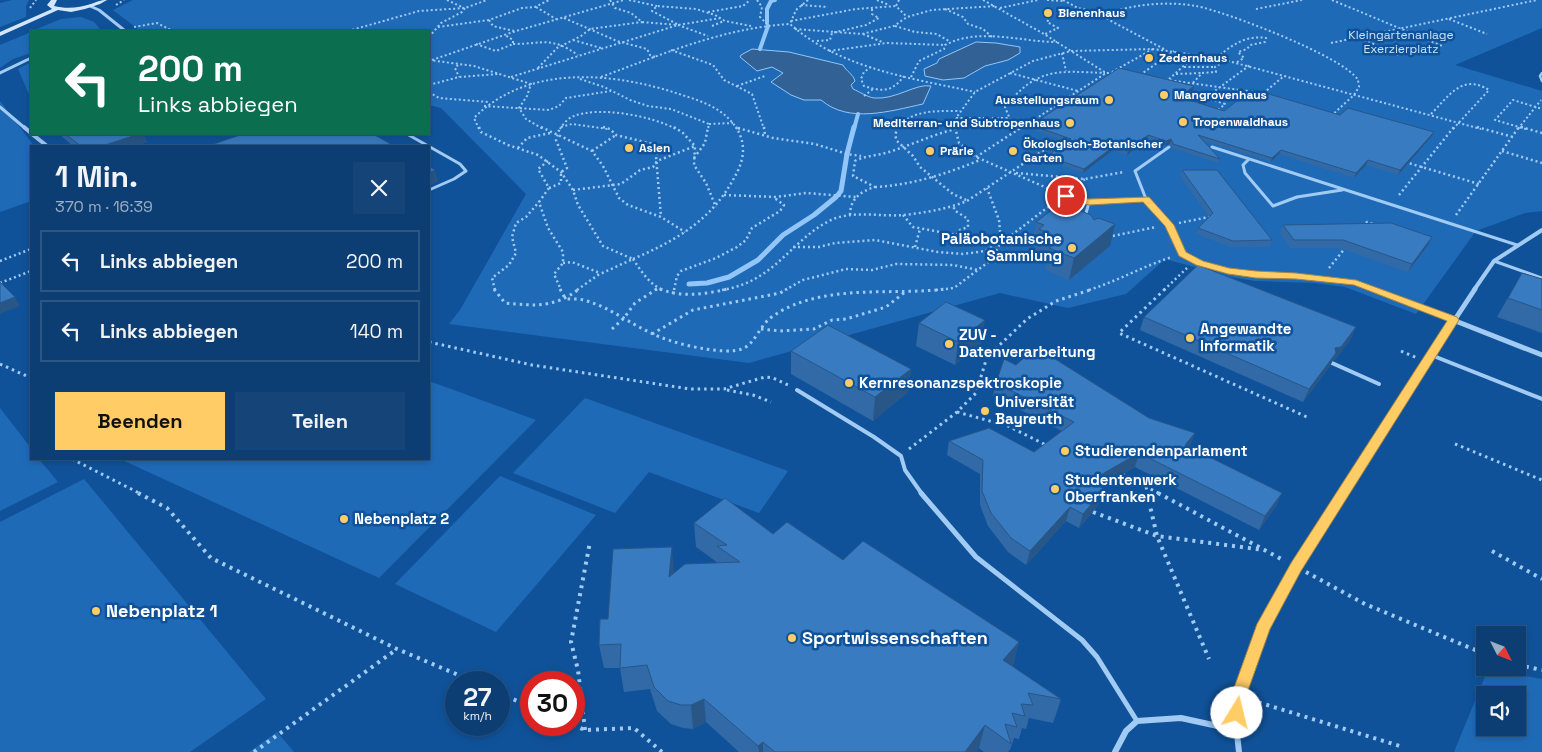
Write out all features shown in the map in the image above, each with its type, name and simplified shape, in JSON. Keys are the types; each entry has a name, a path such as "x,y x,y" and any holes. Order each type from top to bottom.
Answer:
{"main road":[{"path":"54,0 50,5 56,9"},
{"path":"0,34 56,9 75,9 90,6 104,0"}],"street":[{"path":"90,6 99,10 124,30"},
{"path":"0,73 30,58"},
{"path":"0,107 30,133"},
{"path":"32,135 46,145"},
{"path":"1239,752 1236,730 1238,696 1262,629 1296,567 1431,355 1494,261 1517,244 1542,230"},
{"path":"1454,320 1542,355"},
{"path":"1115,752 1126,731 1137,721 1181,718 1236,730"}],"lane":[{"path":"1542,73 1540,80 1542,81"},
{"path":"409,135 426,145"},
{"path":"430,147 460,164 466,171 454,179 430,190"},
{"path":"1169,147 1135,171 1146,199 1169,225 1182,254 1199,263 1228,271 1320,278 1356,283 1454,320"},
{"path":"1212,147 1517,244"},
{"path":"1249,159 1243,165 1245,174 1273,206 1297,197 1345,190"},
{"path":"1064,196 1089,202 1146,199"},
{"path":"1086,224 1085,218 1089,202"},
{"path":"1494,261 1542,278"},
{"path":"1431,355 1542,399"},
{"path":"1332,363 1379,384"},
{"path":"797,390 874,437 900,456 905,470 915,486 976,557 1082,640 1097,657 1137,721"}],"path":[{"path":"447,0 465,8"},
{"path":"352,30 419,11 465,8 487,0"},
{"path":"438,26 489,20 522,8 535,7 549,0"},
{"path":"610,0 615,8 631,13 642,22"},
{"path":"430,60 516,31 624,0"},
{"path":"629,0 658,6 679,7 707,12 725,21 752,26"},
{"path":"707,12 743,6 750,0"},
{"path":"757,0 762,7 760,17 767,24"},
{"path":"790,23 793,14 800,5 808,0"},
{"path":"877,0 891,6"},
{"path":"896,6 899,0"},
{"path":"983,0 1044,34 1106,73"},
{"path":"1000,8 1036,0"},
{"path":"1047,0 1064,1 1078,8 1106,14 1144,6 1196,6 1282,35 1350,71 1358,80 1359,87 1354,95 1326,121"},
{"path":"1256,9 1302,0"},
{"path":"1332,0 1442,46"},
{"path":"1331,43 1537,0"},
{"path":"800,5 809,7 820,4 828,7"},
{"path":"658,6 652,11 654,14 670,19 678,25"},
{"path":"600,77 708,36 752,26 790,23 873,7 896,6 907,17"},
{"path":"862,34 894,26 907,17 942,8 996,6"},
{"path":"535,7 556,19"},
{"path":"817,41 830,40 830,36 837,32 866,25 879,18 872,14 873,7"},
{"path":"430,36 441,23 462,12 465,8"},
{"path":"942,8 963,17 968,24 983,29 993,37"},
{"path":"1043,14 1049,19 1047,22 1058,28 1044,34"},
{"path":"1106,14 1106,17 1111,21 1167,50"},
{"path":"564,17 620,42 647,49 650,55 655,57"},
{"path":"510,78 678,25 721,18"},
{"path":"1448,19 1487,34"},
{"path":"489,20 493,26 516,31"},
{"path":"712,26 725,21"},
{"path":"537,69 544,58 563,44 585,34 590,29 642,22 678,25 708,36"},
{"path":"136,27 157,23 171,30"},
{"path":"790,23 808,40 828,51 871,67 975,92"},
{"path":"894,26 914,32 935,32 945,36 949,41"},
{"path":"795,29 862,34 882,42"},
{"path":"505,35 513,40 513,44"},
{"path":"911,77 920,61 944,49 949,41 964,37 993,37 1035,43 1057,42"},
{"path":"1217,58 1224,51 1249,37 1266,38 1265,42 1250,45 1247,49 1238,52 1244,58 1236,62"},
{"path":"1359,38 1398,55"},
{"path":"573,40 601,48"},
{"path":"828,51 882,42 914,41 945,45"},
{"path":"476,44 496,51 513,44 526,45 536,42 563,44 578,55"},
{"path":"1110,73 1153,49"},
{"path":"1064,196 976,157 958,143 955,130 956,118 975,92 1033,61 1071,51 1153,49 1197,54 1250,65 1513,137"},
{"path":"670,50 713,65 724,80 752,94 764,123 765,136"},
{"path":"1149,77 1139,76 1175,51"},
{"path":"1062,53 1066,71"},
{"path":"1184,67 1197,54"},
{"path":"430,60 474,66 531,84"},
{"path":"1168,80 1176,74 1178,69 1184,67 1215,67 1226,60"},
{"path":"458,64 455,68 459,77"},
{"path":"1204,107 1196,106 1250,65"},
{"path":"871,67 864,72 861,79 864,86 874,89 893,87 899,84 904,76"},
{"path":"1176,74 1216,72 1215,67"},
{"path":"1021,128 1012,124 1005,107 1015,93 1030,79 1044,74 1066,71 1116,73"},
{"path":"1009,73 1078,91"},
{"path":"976,157 1106,73"},
{"path":"1194,83 1202,73"},
{"path":"430,85 459,77 500,74"},
{"path":"1260,95 1284,75"},
{"path":"736,86 765,76"},
{"path":"955,130 928,136 888,153 862,157 815,144 765,136 738,128 727,116 708,105 680,94 636,82 600,77 531,84 506,93 489,102 474,118 481,132 548,161 562,172 573,190 578,205 603,246 633,259 646,277 658,288 673,294 704,294 737,287 759,276 793,247 831,220 850,215 903,215 954,206 967,201 1012,173 1059,140"},
{"path":"1159,78 1221,86 1270,96"},
{"path":"579,79 612,90 630,100 648,106 671,109 710,124 733,123"},
{"path":"1399,196 1458,122 1488,90 1484,86 1472,82 1461,84 1431,114"},
{"path":"519,108 527,96 531,84"},
{"path":"864,96 874,89"},
{"path":"484,106 549,110 559,106 566,98 612,90"},
{"path":"430,93 439,98 489,102"},
{"path":"1206,98 1225,104 1216,111 1210,109"},
{"path":"1542,108 1513,100 1495,120 1542,133"},
{"path":"1450,223 1519,127 1541,100"},
{"path":"519,108 526,119 556,136 592,151 603,166 618,198 628,205 661,217 685,232"},
{"path":"960,112 937,111 907,119 900,124 895,135 897,141 931,176 954,194 967,201"},
{"path":"695,146 679,130 653,119 593,112 574,116 561,127 556,136 557,144 567,163 567,168 562,172 561,183 549,188 526,217 516,223 512,238 516,253 509,265 492,278 494,289 505,303 536,306 565,298 601,273 685,232 716,208 740,169 744,150 738,128"},
{"path":"1324,112 1333,115"},
{"path":"956,118 1009,118"},
{"path":"561,127 572,124 598,126 610,129 616,135 653,144 658,147 657,161 661,217"},
{"path":"693,160 705,143 710,124"},
{"path":"518,148 524,139 551,133"},
{"path":"592,151 616,135"},
{"path":"695,146 693,160 695,170 704,180 716,208"},
{"path":"573,190 622,184 640,170 653,167 657,161 695,146"},
{"path":"1502,151 1542,163"},
{"path":"862,157 855,161 852,174 875,186"},
{"path":"850,215 849,211 856,197 866,189 875,186 909,182 962,168 981,160"},
{"path":"548,161 538,169 549,188"},
{"path":"1404,162 1479,184"},
{"path":"1012,173 1085,179 1135,171"},
{"path":"793,247 819,247 835,243 875,240 915,246 938,252 962,254 985,251 1001,242 1085,179"},
{"path":"539,202 543,218 553,240 563,252 563,263 554,274 565,298 570,300 582,299 624,318 652,334 679,343 725,351 745,349 754,342 761,329 770,319 795,304 827,295 954,288 990,260 1001,242 999,220 987,188"},
{"path":"724,195 773,198 806,193 856,197"},
{"path":"673,294 677,276 681,271 716,258 737,247 746,240 752,228 780,211 790,196"},
{"path":"773,198 784,205"},
{"path":"903,215 913,227 957,235 960,230 968,227 968,220 954,210 954,206"},
{"path":"1104,237 1209,217"},
{"path":"1361,229 1367,222 1376,225"},
{"path":"915,246 920,229"},
{"path":"1320,278 1350,243"},
{"path":"0,261 30,249"},
{"path":"900,456 957,412 976,393 987,356 1027,320 1056,301 1117,280 1159,261 1182,254"},
{"path":"563,263 572,262 601,273"},
{"path":"1199,263 1187,268 1119,333 1307,417"},
{"path":"652,334 693,310 780,293 804,280 846,269 872,270 896,264 953,265 979,270"},
{"path":"0,283 30,271"},
{"path":"612,329 624,318 635,303 658,288"},
{"path":"761,329 780,332 814,329 832,320 846,319 886,307 906,292"},
{"path":"430,342 551,368 690,390 724,389 753,395 771,402"},
{"path":"0,364 30,378"},
{"path":"724,389 765,377 774,378 797,390"},
{"path":"957,412 1008,426 1044,444 1048,453"},
{"path":"1455,444 1542,480"},
{"path":"74,460 167,508 211,558 397,649 449,671"},
{"path":"1146,486 1156,536 1209,659"},
{"path":"1092,512 1156,536 1267,550"},
{"path":"578,671 572,642 590,542"},
{"path":"1492,551 1542,579"},
{"path":"254,752 397,649"},
{"path":"1526,667 1542,670"},
{"path":"1238,696 1403,747"},
{"path":"585,730 634,728 662,752"}],"green space":[{"path":"12,0 29,0 26,6 26,17 0,27 0,3"},
{"name":"Ökologisch-Botanischer Garten","path":"133,0 1542,0 1542,28 1455,65 1542,91 1542,211 1525,213 1476,231 1416,314 1345,287 1314,283 1255,281 1231,277 1165,259 1126,294 1068,308 1000,293 749,363 449,324 460,310 526,194 441,108 430,105 430,30 134,30 138,29 113,10"},
{"path":"81,17 94,22 100,29 34,30 61,19"},
{"path":"30,32 30,53 13,59 0,68 0,45"},
{"path":"30,63 30,97 18,69"},
{"path":"0,101 33,145 30,145 30,201 0,212"},
{"name":"Nebenplatz 2","path":"430,381 536,420 379,578 122,460 430,460"},
{"path":"585,398 788,471 759,513 649,472 615,513 513,473"},
{"path":"0,408 30,447 30,460 40,460 58,482 0,511"},
{"path":"500,476 596,515 496,632 395,584"},
{"name":"Nebenplatz 1","path":"84,479 266,699 190,752 0,752 0,522"},
{"path":"1485,676 1526,676 1542,679 1542,752 1454,752 1476,698 1476,736 1526,736 1526,686 1481,686"},
{"path":"277,732 294,752 249,752"}],"shaded area":[{"path":"976,42 1020,47 1020,53 1008,60 985,66 964,78 943,80 925,76 924,69 937,63 939,59"},
{"path":"752,49 789,52 843,65 855,81 851,85 853,89 874,98 890,97 919,87 931,86 923,104 870,114 844,112 821,100 804,100 791,95 771,82 783,73 772,67 757,71 740,57"}],"building":[{"path":"1119,68 1194,86 1180,97 1224,111 1252,89 1340,115 1348,108 1434,132 1400,170 1368,160 1356,173 1281,150 1272,158 1198,135 1220,159 1173,144 1171,139 1166,141 1148,135 1128,151 1114,146 1084,169 1047,156 1071,139 1031,125"},
{"path":"66,135 136,135 105,145 80,145"},
{"path":"240,135 375,135 392,145 211,145"},
{"name":"Ökologisch-Botanischer Garten","path":"1182,170 1217,170 1272,240 1233,241 1198,228 1213,213"},
{"path":"1061,203 1091,215 1094,220 1098,218 1115,224 1074,258 1049,248 1054,244 1046,241 1050,237 1043,234 1046,232 1039,229 1044,225 1036,222"},
{"path":"1391,223 1432,237 1412,264 1343,240 1294,240 1283,225"},
{"path":"1198,265 1356,327 1341,347 1335,348 1336,353 1309,389 1144,317"},
{"path":"1522,273 1542,279 1542,310 1508,298"},
{"path":"0,282 15,297 0,303"},
{"path":"946,302 985,320 958,342 919,323"},
{"path":"828,325 911,369 875,397 791,351"},
{"path":"1036,347 1149,418 1195,433 1185,445 1282,493 1265,516 1139,453 1090,481 1104,489 1083,514 1070,507 1030,551 1011,538 991,513 982,491 983,460 949,441 989,428 1034,452 1074,422 996,383 1004,359 1016,365"},
{"name":"Sportwissenschaften","path":"725,498 773,534 787,522 843,560 863,541 1019,642 1003,660 1061,699 1028,693 1033,705 1021,704 1025,716 1012,713 1017,727 1005,724 1011,744 985,725 965,752 775,752 763,742 758,746 704,699 691,705 681,705 668,701 654,687 647,665 620,668 621,644 599,645 600,619 608,619 613,549 672,547 669,577 685,564 740,562 717,546 727,545 694,523"}],"waterway":[{"path":"767,23 767,9 771,1 775,0"},
{"path":"760,49 768,26"},
{"path":"854,129 858,114"},
{"path":"689,284 707,283 729,277 758,260 783,235 814,215 836,197 841,191 854,127"}],"place":[{"name":"Bienenhaus","path":"1048,13"},
{"name":"Zedernhaus","path":"1149,58"},
{"name":"Mangrovenhaus","path":"1164,95"},
{"name":"Ausstellungsraum","path":"1109,100"},
{"name":"Tropenwaldhaus","path":"1183,122"},
{"name":"Mediterran- und Subtropenhaus","path":"1070,123"},
{"name":"Asien","path":"629,148"},
{"name":"Prärie","path":"930,151"},
{"name":"Ökologisch-Botanischer Garten","path":"1013,151"},
{"name":"Paläobotanische Sammlung","path":"1072,248"},
{"name":"Angewandte Informatik","path":"1190,338"},
{"name":"ZUV - Datenverarbeitung","path":"949,344"},
{"name":"Kernresonanzspektroskopie","path":"849,383"},
{"name":"Universität Bayreuth","path":"985,411"},
{"name":"Studierendenparlament","path":"1065,451"},
{"name":"Studentenwerk Oberfranken","path":"1055,489"},
{"name":"Nebenplatz 2","path":"344,519"},
{"name":"Nebenplatz 1","path":"96,611"},
{"name":"Sportwissenschaften","path":"792,638"}],"route":[{"path":"1066,196 1075,200 1089,202 1146,199 1169,225 1182,254 1199,263 1228,271 1356,283 1454,320 1347,484 1296,567 1262,629 1238,696 1237,713"}],"park label":[{"name":"Kleingartenanlage Exerzierplatz","path":"1401,42"}]}
